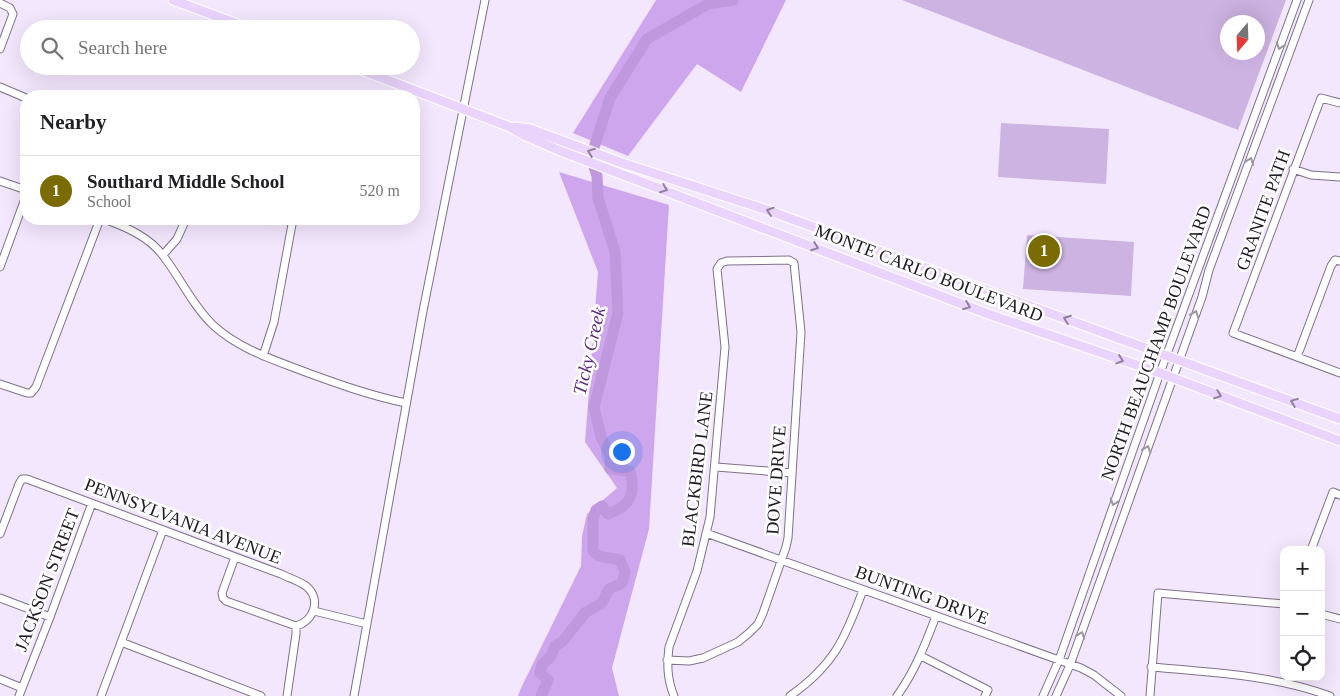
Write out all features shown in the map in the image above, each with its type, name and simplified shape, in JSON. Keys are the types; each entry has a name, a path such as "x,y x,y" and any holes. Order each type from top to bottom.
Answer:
{"main road":[{"path":"173,0 227,20"},
{"name":"MONTE CARLO BOULEVARD","path":"374,75 414,90"},
{"name":"MONTE CARLO BOULEVARD","path":"420,92 510,127 526,136 559,145 620,168 988,314 1172,378 1340,441"},
{"name":"MONTE CARLO BOULEVARD","path":"620,168 767,210 1340,419"}],"street":[{"path":"354,696 406,403 485,0"},
{"name":"NORTH BEAUCHAMP BOULEVARD","path":"1043,696 1059,660 1166,356 1297,0"},
{"name":"NORTH BEAUCHAMP BOULEVARD","path":"1056,696 1070,665 1179,360 1209,270 1309,0"},
{"path":"0,3 12,10 12,17 0,50"},
{"path":"0,88 20,96"},
{"name":"GRANITE PATH","path":"1297,356 1233,334 1321,98 1340,103"},
{"path":"1293,169 1311,175 1340,177"},
{"path":"0,181 20,188"},
{"path":"0,267 20,212"},
{"path":"0,384 31,393 36,387 100,225"},
{"path":"116,225 138,234 163,256 212,325 242,346 263,356 365,394 406,403"},
{"path":"163,256 178,239 184,225"},
{"path":"263,356 274,322 292,225"},
{"name":"DOVE DRIVE","path":"667,660 689,661 703,658 738,642 758,624 782,560 788,538 801,332 794,263 784,260 727,261 721,263 717,269"},
{"path":"1340,261 1335,260 1331,266 1297,356 1340,373"},
{"name":"BLACKBIRD LANE","path":"674,696 667,673 668,647 697,571 710,517 716,468 725,347 717,269"},
{"path":"716,468 792,473"},
{"name":"PENNSYLVANIA AVENUE","path":"0,534 22,480 27,479 281,574 307,587 314,599 314,611"},
{"path":"1313,546 1336,493"},
{"name":"JACKSON STREET","path":"19,696 92,504"},
{"path":"101,696 163,530"},
{"name":"BUNTING DRIVE","path":"706,533 1059,660 1094,674 1121,696"},
{"path":"235,557 222,593 222,598 226,601 296,626 307,621 314,611 367,624"},
{"path":"790,696 813,678 828,663 840,646 863,590"},
{"path":"1150,696 1158,593 1280,604"},
{"path":"0,598 50,617"},
{"path":"1325,615 1340,620"},
{"path":"897,696 910,678 921,656 936,616"},
{"path":"287,696 296,626"},
{"path":"121,642 261,696"},
{"path":"921,656 986,693"},
{"path":"1151,667 1272,679 1330,696"},
{"path":"0,679 22,688"}],"shaded area":[{"path":"656,0 786,0 741,92 697,64 628,156 573,133"},
{"path":"902,0 1286,0 1265,57 1265,15 1220,15 1220,60 1264,60 1238,130"},
{"path":"1001,123 1109,129 1106,184 998,177"},
{"path":"559,172 669,205 649,529 612,668 619,696 518,696 581,566 582,536 587,514 617,488 585,442 598,272"},
{"path":"1027,235 1134,242 1131,296 1023,289"}],"waterway":[{"name":"Ticky Creek","path":"541,696 548,680 540,673 542,665 551,656 555,646 562,642 586,612 602,603 609,589 622,583 625,572 620,560 599,556 593,551 593,519 596,510 602,506 608,514 627,503 632,492 632,479 630,471 610,469 611,458 601,437 594,407 618,313 615,252 598,198 597,176 591,157 610,98 647,39 708,4 733,0"}],"place":[{"name":"Southard Middle School","path":"1044,251"}]}
